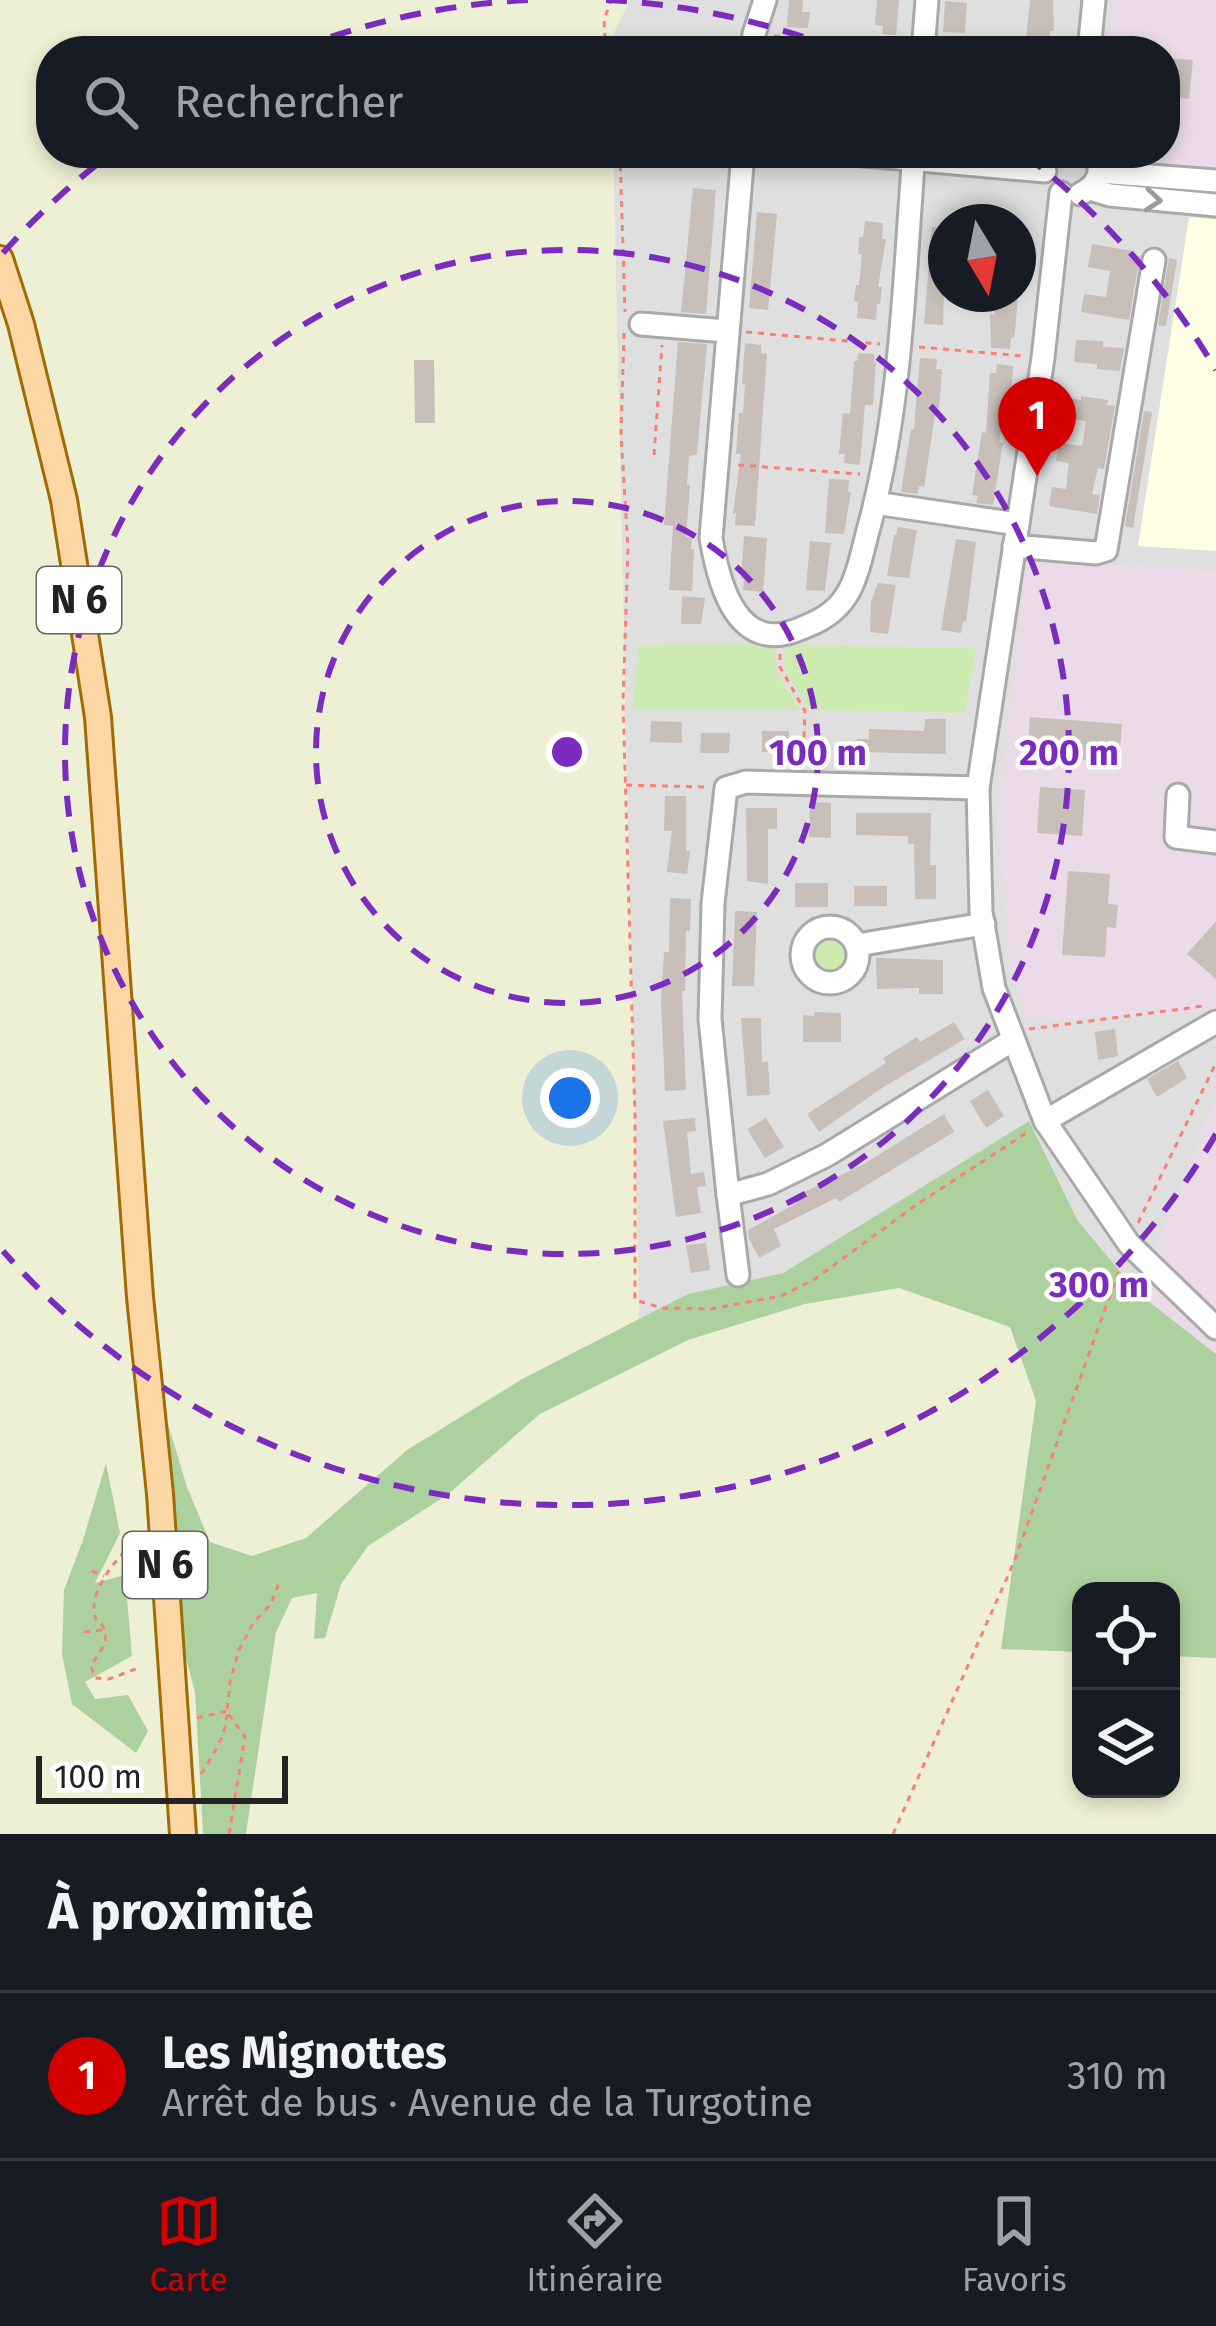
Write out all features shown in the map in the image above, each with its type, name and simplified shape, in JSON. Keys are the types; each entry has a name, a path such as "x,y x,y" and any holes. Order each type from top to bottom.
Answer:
{"main road":[{"name":"N 6","path":"0,259 21,324 64,500 98,718 183,1834"},
{"name":"N 6","path":"140,1297 144,1496 166,1834"}],"street":[{"path":"755,36 765,0"},
{"path":"924,36 927,0"},
{"path":"1090,36 1094,0"},
{"path":"742,168 711,538 718,580 734,612 754,632 788,635 826,618 847,595 875,503 891,418 913,168"},
{"path":"1048,168 1053,187 1073,195 1095,171"},
{"path":"1095,171 1216,182"},
{"path":"1095,171 1110,195 1216,205"},
{"path":"1061,193 1043,358 977,788 981,912 994,988 1045,1121 1129,1244 1216,1328"},
{"path":"875,503 1096,553 1106,550 1154,260"},
{"path":"652,325 726,331"},
{"path":"738,1275 710,1019 713,903 726,788 746,782 977,788"},
{"path":"1178,795 1176,837 1216,842"},
{"path":"857,945 984,924"},
{"path":"1045,1121 1216,1022"},
{"path":"728,1195 768,1184 827,1155 1011,1036"}],"path":[{"path":"605,36 604,20 611,0"},
{"path":"620,168 625,322 622,434 628,548 623,701 635,1300 662,1308 711,1309 781,1296 815,1279 916,1204 1045,1121"},
{"path":"652,325 655,455"},
{"path":"716,464 880,476"},
{"path":"780,634 780,667 805,711 803,783"},
{"path":"625,785 726,788"},
{"path":"1011,1036 1216,1004"},
{"path":"893,1834 1014,1562 1129,1244 1216,1063"},
{"path":"133,1543 112,1563 96,1602 95,1616 106,1641 91,1666 92,1680 141,1667"},
{"path":"92,1571 105,1576"},
{"path":"194,1785 227,1723 230,1682 239,1651 253,1623 271,1604 280,1580"},
{"path":"85,1601 96,1602"},
{"path":"84,1632 104,1629"},
{"path":"189,1720 227,1711"},
{"path":"227,1711 245,1736 229,1834"}],"shaded area":[{"path":"0,0 630,0 612,36 36,36 36,168 613,168 639,1320 524,1378 407,1450 306,1538 252,1556 210,1542 169,1429 178,1628 195,1692 203,1834 0,1834"},
{"path":"630,0 1113,0 1111,36 612,36"},
{"path":"1113,0 1216,0 1216,181 1101,170 1180,168 1180,36 1111,36"},
{"path":"613,168 1163,168 1216,181 1216,572 1027,561 1028,1019 1216,1011 1216,1100 1138,1293 1078,1221 1029,1121 783,1273 688,1294 639,1320"},
{"path":"1189,217 1216,219 1216,551 1138,546"},
{"path":"1027,561 1216,572 1216,1011 1028,1020 1010,963 998,820"},
{"path":"1216,1100 1216,1354 1138,1293"},
{"path":"899,1288 1011,1327 1036,1401 1001,1648 1072,1652 1072,1798 1180,1798 1180,1656 1216,1658 1216,1834 246,1834 276,1632 292,1598 317,1593 314,1638 325,1638 341,1583 368,1546 447,1495 540,1414 688,1340 805,1304"}],"green space":[{"path":"776,644 776,669 800,710 633,710 638,645"},
{"path":"785,645 976,648 965,713 809,710 784,668"},
{"path":"830,935 845,941 851,956 845,971 830,977 815,971 809,956 815,941"},
{"path":"1029,1121 1078,1221 1138,1293 1216,1354 1216,1658 1180,1656 1180,1582 1072,1582 1072,1652 1001,1649 1036,1401 1010,1327 899,1288 805,1304 688,1340 540,1414 447,1495 368,1546 341,1584 325,1638 314,1639 317,1593 292,1598 276,1632 246,1834 203,1834 195,1692 178,1628 168,1424 210,1542 252,1556 306,1538 407,1450 524,1378 688,1294 783,1273"},
{"path":"106,1463 120,1533 95,1583 125,1575 132,1656 85,1682 95,1699 128,1695 148,1731 136,1753 72,1704 62,1654 64,1590"}],"building":[{"path":"789,0 803,0 802,12 810,12 808,28 787,27"},
{"path":"877,0 899,0 896,35 882,34 883,26 875,25"},
{"path":"1030,0 1053,0 1054,31 1050,36 1026,36"},
{"path":"945,1 967,3 965,33 943,32"},
{"path":"1180,59 1193,60 1189,99 1180,98"},
{"path":"693,188 716,190 706,314 681,312"},
{"path":"757,212 777,214 768,310 749,308"},
{"path":"865,221 883,223 882,239 886,239 876,320 857,318 858,302 854,301 862,254 858,254 859,237 863,237"},
{"path":"1092,244 1140,256 1129,320 1081,312 1084,294 1106,297 1110,271 1088,267"},
{"path":"1169,258 1177,260 1166,326 1158,325"},
{"path":"928,276 928,312 943,312 943,325 924,324"},
{"path":"1017,312 1010,349 991,348 990,314"},
{"path":"1076,340 1124,348 1120,371 1074,362"},
{"path":"678,342 707,344 697,454 689,456 687,485 686,537 692,538 694,549 692,591 669,590 673,526 664,525"},
{"path":"745,343 761,345 761,353 767,354 755,526 735,525 733,514 741,454 736,454 739,413 743,413"},
{"path":"858,353 874,354 876,362 873,405 865,405 860,465 844,463 845,454 839,454 843,413 850,414"},
{"path":"920,358 937,359 936,369 942,369 924,487 919,486 917,494 901,492 914,429"},
{"path":"414,360 434,360 435,423 415,423"},
{"path":"997,364 1013,366 993,505 976,503 978,496 972,495 982,432 986,433 990,373 996,373"},
{"path":"1081,396 1108,400 1107,405 1115,406 1104,469 1098,468 1092,494 1100,495 1097,514 1049,506 1052,487 1066,489 1069,463 1056,461 1059,443 1082,446 1086,421 1064,417 1067,398 1081,400"},
{"path":"1144,411 1152,412 1133,528 1125,526"},
{"path":"829,479 849,480 844,534 825,533"},
{"path":"898,527 917,530 909,578 887,576"},
{"path":"744,536 767,538 763,592 743,590"},
{"path":"956,539 976,542 961,633 941,630"},
{"path":"810,541 831,543 825,591 806,590"},
{"path":"878,583 896,585 888,634 870,632 871,602"},
{"path":"682,596 705,598 701,624 681,624"},
{"path":"1030,717 1122,724 1119,762 1027,757"},
{"path":"925,719 946,719 946,754 857,752 857,739 869,739 869,729 924,731"},
{"path":"651,721 682,722 682,743 650,742"},
{"path":"762,731 789,731 788,752 762,752"},
{"path":"701,733 730,733 729,753 700,753"},
{"path":"1040,787 1085,790 1082,836 1037,833"},
{"path":"665,796 686,796 687,874 667,872 672,831 664,831"},
{"path":"810,802 831,803 831,838 809,837"},
{"path":"746,808 777,808 777,829 768,829 768,884 747,881"},
{"path":"856,813 931,813 930,865 936,865 936,899 915,899 914,844 908,844 908,836 856,835"},
{"path":"1068,871 1110,874 1108,904 1118,905 1116,928 1107,927 1105,957 1062,955"},
{"path":"795,883 828,883 828,907 795,907"},
{"path":"854,886 887,886 887,906 854,906"},
{"path":"670,898 691,899 682,991 686,1090 665,1091 661,1001 664,952 669,952"},
{"path":"735,911 757,912 754,986 732,986"},
{"path":"1216,921 1216,979 1187,954"},
{"path":"876,958 943,960 943,994 919,994 919,988 877,989"},
{"path":"814,1012 841,1013 841,1042 803,1042 803,1015 814,1016"},
{"path":"741,1018 761,1018 762,1062 768,1062 770,1095 747,1096"},
{"path":"954,1022 965,1039 819,1132 807,1114 886,1063 883,1058"},
{"path":"1115,1029 1118,1056 1098,1060 1095,1032"},
{"path":"1178,1061 1187,1078 1157,1097 1147,1079"},
{"path":"988,1090 1004,1116 986,1128 970,1101"},
{"path":"944,1114 954,1132 839,1202 836,1198 774,1229 781,1246 759,1258 748,1230 797,1203 794,1197 864,1164"},
{"path":"695,1118 696,1131 687,1132 691,1174 704,1172 706,1186 697,1187 701,1213 676,1217 663,1121"},
{"path":"766,1118 784,1147 765,1158 747,1129"},
{"path":"706,1243 710,1270 691,1273 686,1245"}],"place":[{"name":"Les Mignottes","path":"1037,476"}]}
